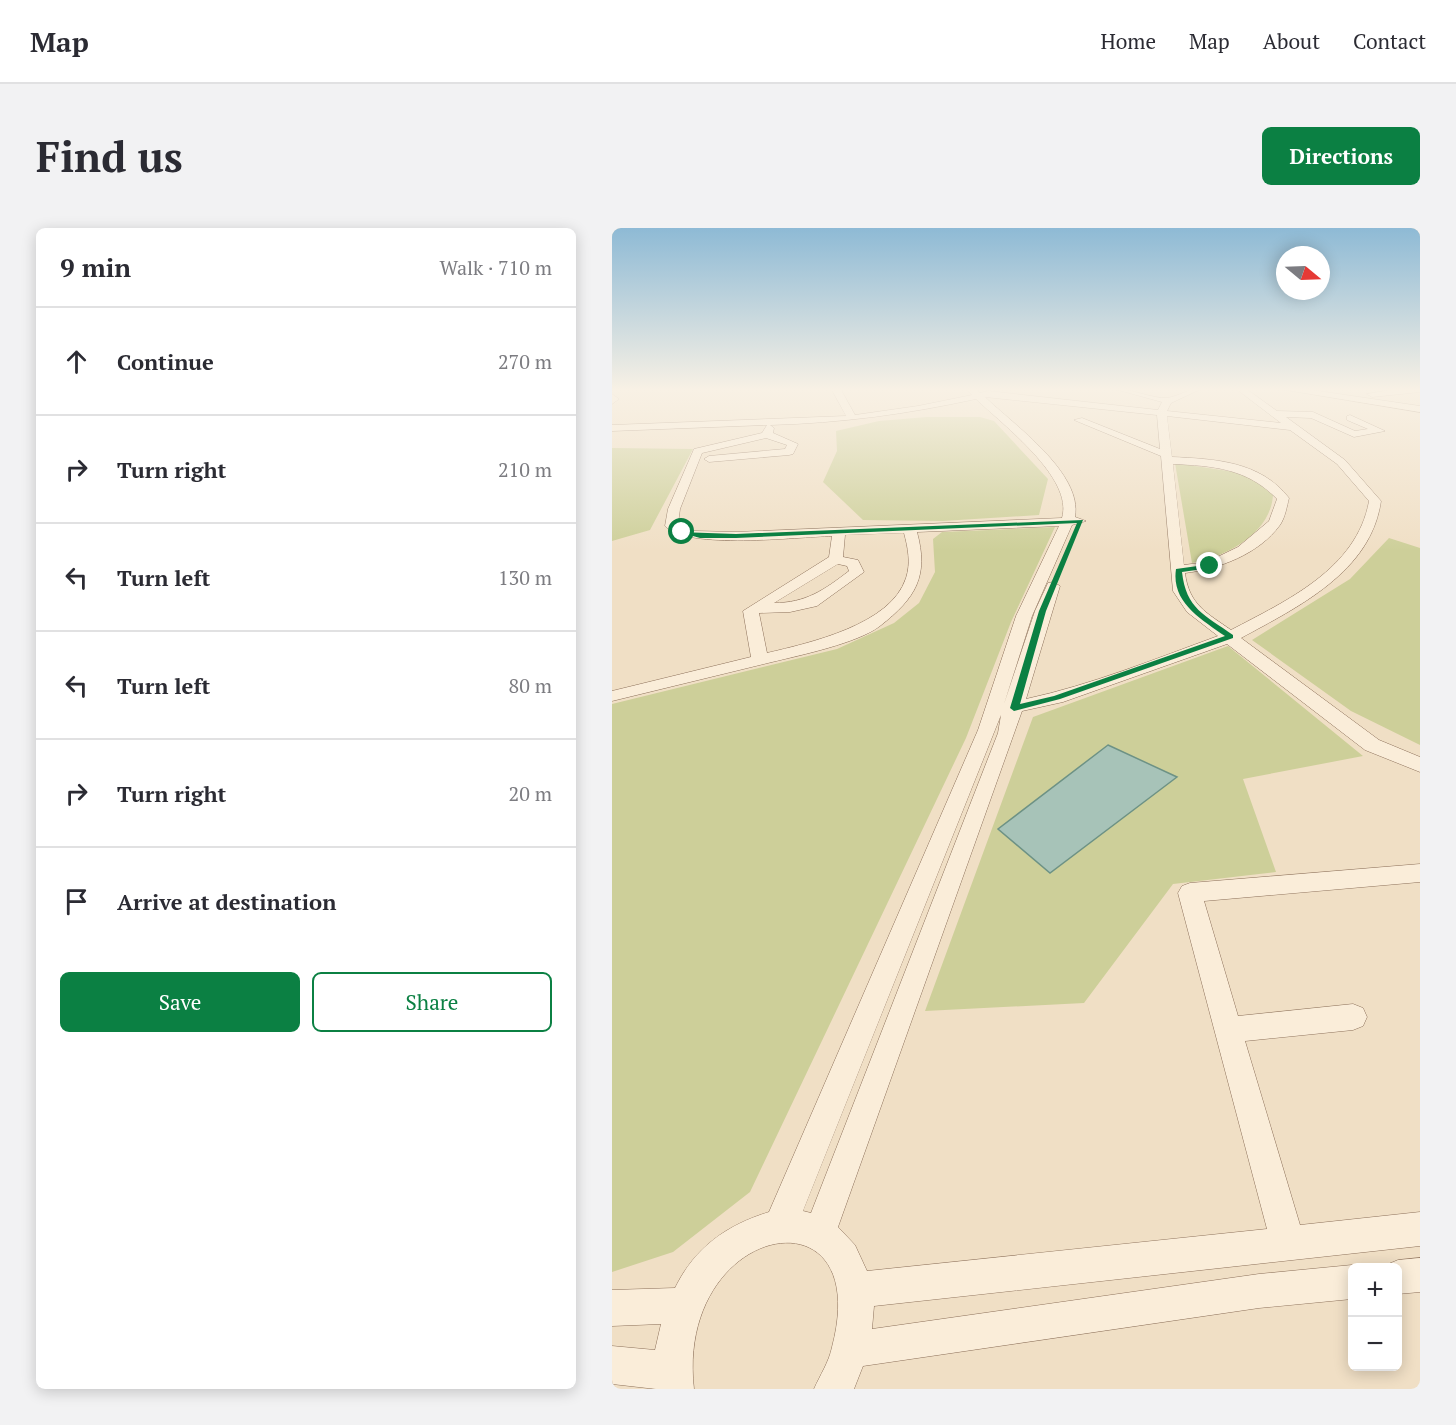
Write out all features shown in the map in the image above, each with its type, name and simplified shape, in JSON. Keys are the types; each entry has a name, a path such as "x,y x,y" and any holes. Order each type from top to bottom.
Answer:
{"street":[{"path":"726,442 698,451 674,509 671,526 682,532 700,536 736,536 1074,521"},
{"path":"694,461 789,452 793,444 790,442"},
{"path":"820,1232 1014,708 1043,611 1083,498 1068,468 1038,442"},
{"path":"1133,442 1168,457 1229,465 1249,471 1269,481 1283,498 1275,523 1243,550 1210,566 1179,570"},
{"path":"1167,442 1180,591 1192,609 1298,692 1372,745 1420,765"},
{"path":"993,712 1057,698 1230,637 1279,611 1338,570 1361,544 1372,520 1375,501 1341,462 1313,442"},
{"path":"780,1226 993,712 1024,616 1074,521"},
{"path":"612,696 821,645 873,624 901,599 913,579 916,554 909,528"},
{"path":"836,559 839,531"},
{"path":"758,607 789,609 809,607 857,572 853,563 836,559 751,611 760,659"},
{"path":"1288,1243 1190,893 1420,873"},
{"path":"1228,1030 1353,1017"},
{"path":"612,1365 673,1379 677,1323 695,1283 726,1248 757,1230 793,1224 820,1232 842,1254 856,1290 855,1334 841,1377 833,1389"},
{"path":"856,1290 1420,1229"},
{"path":"1402,1277 1420,1275"},
{"path":"850,1350 1259,1291 1348,1282"},
{"path":"612,1308 685,1305"}],"green space":[{"path":"837,442 1014,442 1048,479 1039,515 943,521 863,520 823,482 837,451"},
{"path":"612,448 693,449 650,530 612,541"},
{"path":"1175,463 1248,474 1273,495 1264,521 1255,532 1232,549 1192,563"},
{"path":"1055,527 1011,622 966,738 750,1192 673,1252 612,1272 612,704 837,649 894,623 919,603 935,572 933,539 942,532"},
{"path":"1389,538 1420,548 1420,745 1351,711 1252,640 1350,579"},
{"path":"1228,646 1363,756 1243,779 1276,872 1173,884 1084,1003 925,1011 1033,717"}],"shaded area":[{"path":"1108,745 1177,777 1050,873 998,829"}],"route":[{"path":"682,532 700,536 736,536 1081,521 1043,611 1014,708 1057,698 1230,637 1192,609 1180,591 1179,570 1210,566"}]}
